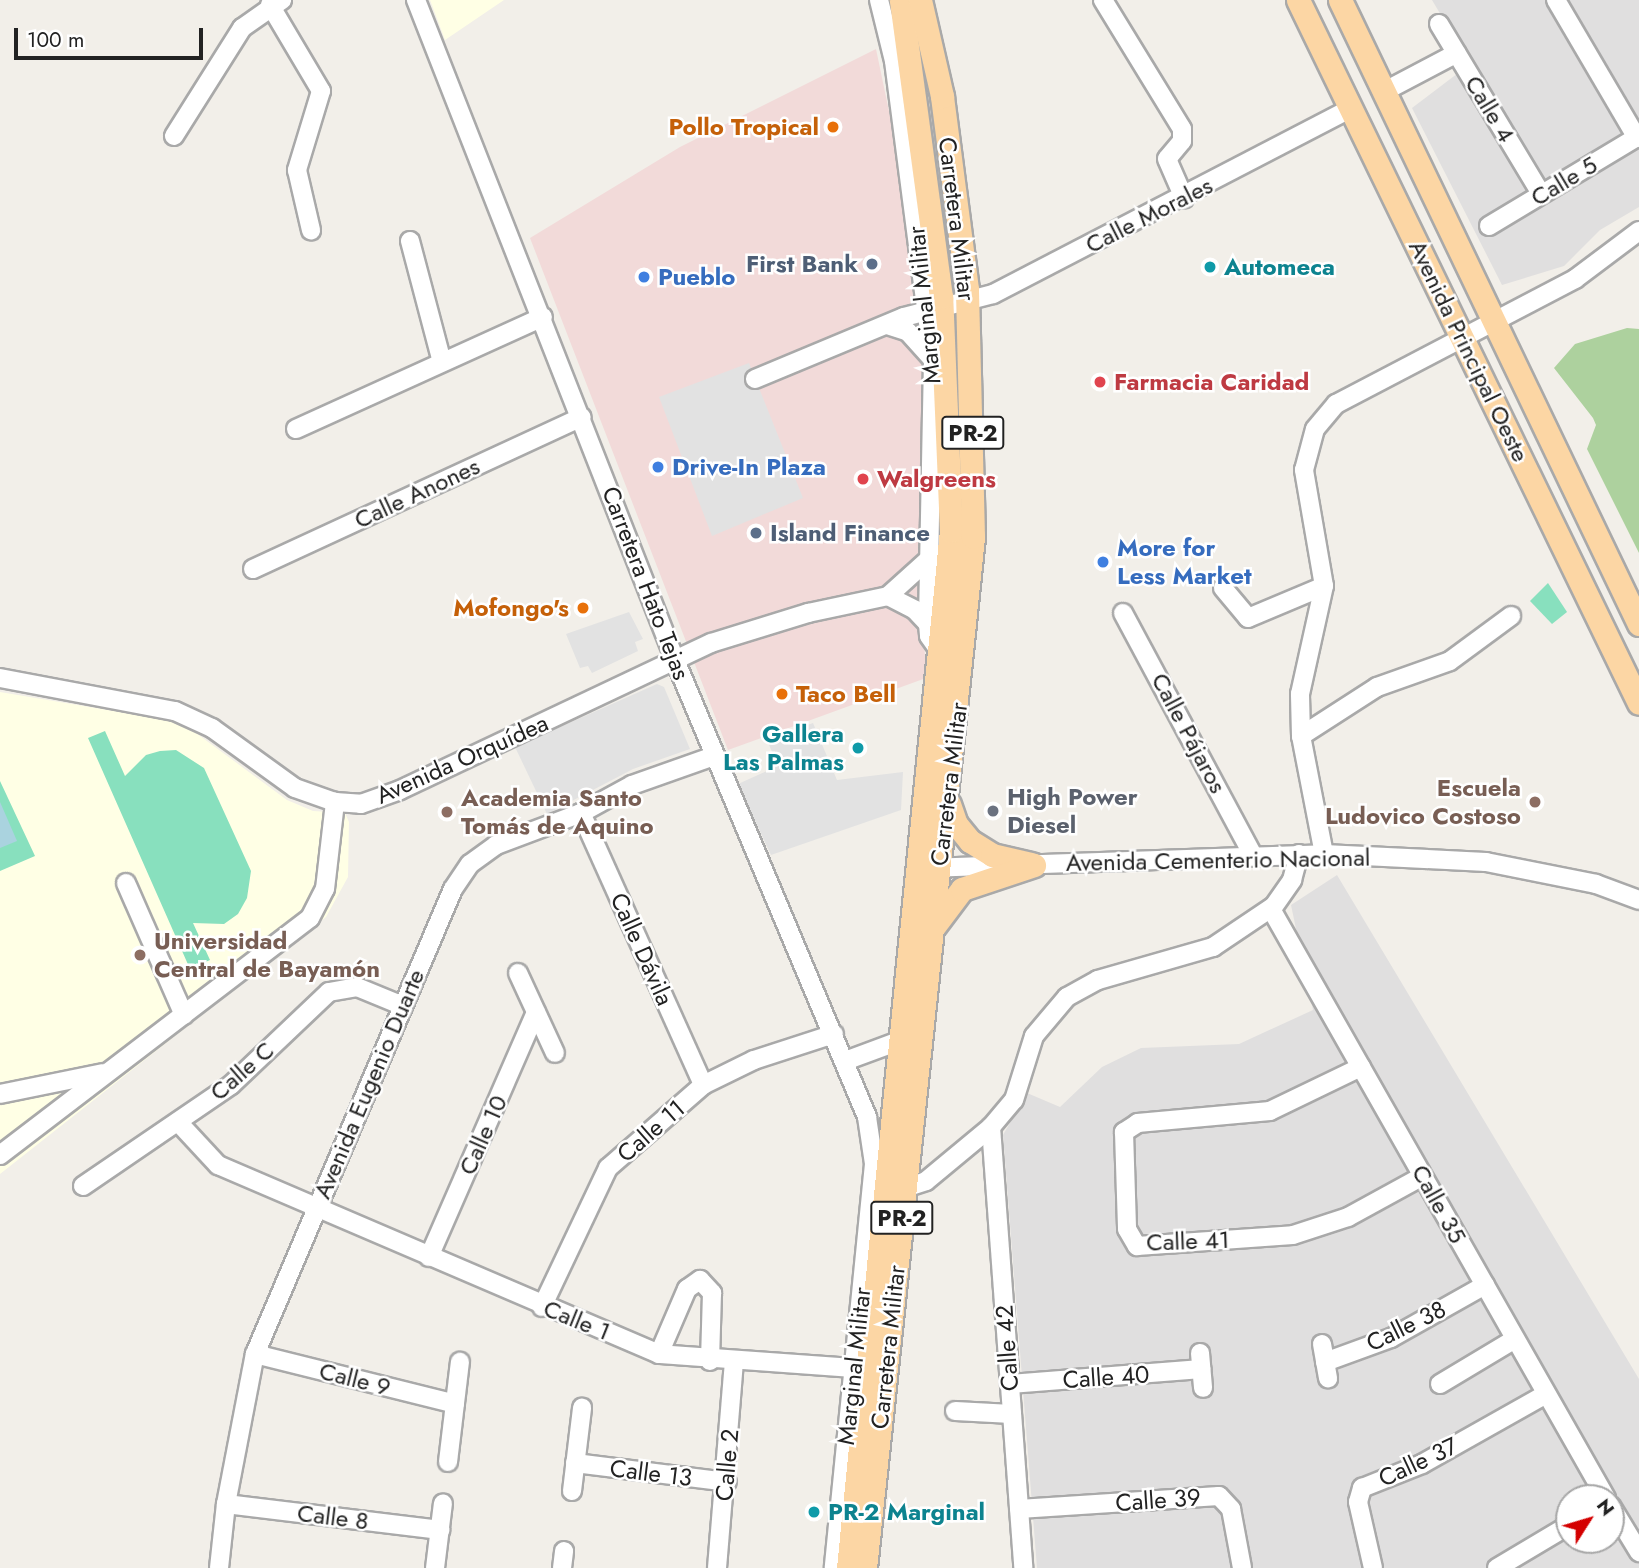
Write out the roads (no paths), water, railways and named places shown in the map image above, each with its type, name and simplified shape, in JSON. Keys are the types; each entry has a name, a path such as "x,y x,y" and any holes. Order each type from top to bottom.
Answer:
{"main road":[{"name":"Carretera Militar","path":"865,1568 924,1028 940,652 951,531 935,309 901,0"},
{"name":"Carretera Militar","path":"848,1568 892,1151 899,1041 929,868 948,800 973,537 968,300 942,96 920,0"},
{"name":"Avenida Principal Oeste","path":"1298,0 1464,336 1639,703"},
{"name":"Avenida Principal Oeste","path":"1340,0 1638,620"},
{"path":"948,800 956,824 970,841 992,855 1034,865"},
{"path":"929,937 941,912 962,889 1034,865"}],"street":[{"name":"Carretera Hato Tejas","path":"416,0 543,317 675,660 845,1061 867,1117 874,1164"},
{"name":"Marginal Militar","path":"879,0 894,61 935,309 928,624 929,636 940,652"},
{"path":"1104,0 1182,129 1182,141 1167,159 1184,198"},
{"path":"1556,0 1638,137"},
{"path":"174,136 242,28 276,3 321,91 297,170 311,230"},
{"name":"Calle 4","path":"1439,24 1541,194"},
{"path":"1385,91 1457,53"},
{"name":"Calle Morales","path":"755,379 887,325 993,294 1184,198 1350,109"},
{"name":"Calle 5","path":"1489,226 1638,137"},
{"path":"1324,854 1301,736 1300,694 1324,586 1304,470 1315,429 1336,404 1575,279 1639,231"},
{"path":"410,241 442,362"},
{"path":"296,429 543,317"},
{"path":"887,325 908,332 933,360"},
{"name":"Calle Anones","path":"253,569 582,417"},
{"path":"928,624 915,610 888,596 929,559"},
{"path":"1223,588 1248,618 1324,586"},
{"name":"Avenida Orquídea","path":"0,678 175,711 212,728 295,788 335,802 361,804 400,790 711,643 808,613 888,596"},
{"name":"Calle Pájaros","path":"1124,613 1253,855"},
{"path":"1301,736 1377,687 1450,661 1511,616"},
{"name":"Avenida Eugenio Duarte","path":"219,1568 226,1504 255,1354 453,889 470,864 496,845 581,813 632,785 714,756"},
{"path":"0,1155 184,1015 318,908 325,889 335,802"},
{"name":"Calle Dávila","path":"581,813 703,1085"},
{"path":"905,1188 926,1181 991,1127 1014,1100 1034,1036 1067,997 1098,980 1213,947 1271,909 1292,880 1299,854"},
{"name":"Avenida Cementerio Nacional","path":"929,868 1324,854 1486,862 1595,884 1639,900"},
{"path":"126,883 184,1015"},
{"name":"Calle 35","path":"1271,909 1598,1484"},
{"path":"519,973 555,1053"},
{"name":"Calle C","path":"83,1186 231,1085 329,992 356,987 403,1006"},
{"name":"Calle 10","path":"429,1257 536,1012"},
{"name":"Calle 11","path":"542,1307 608,1168 703,1085 754,1059 834,1034"},
{"path":"845,1061 899,1041"},
{"name":"Calle 41","path":"1362,1066 1270,1111 1138,1123 1124,1132 1127,1229 1137,1246 1293,1236 1348,1217 1423,1176"},
{"path":"0,1094 108,1072"},
{"name":"Calle 1","path":"178,1122 218,1165 542,1307 659,1354 710,1361 855,1368"},
{"name":"Calle 42","path":"991,1127 1024,1568"},
{"name":"Marginal Militar","path":"834,1568 874,1164"},
{"path":"659,1354 687,1289 699,1280 712,1293 710,1361"},
{"name":"Calle 38","path":"1325,1361 1391,1338 1485,1286"},
{"path":"1440,1384 1516,1339"},
{"name":"Calle 9","path":"255,1354 455,1404"},
{"name":"Calle 40","path":"1010,1384 1200,1361 1203,1388"},
{"path":"448,1462 460,1362"},
{"name":"Calle 2","path":"717,1568 727,1482 734,1362"},
{"name":"Calle 37","path":"1373,1568 1358,1502 1362,1488 1422,1464 1546,1394"},
{"path":"572,1491 582,1408"},
{"path":"955,1411 1012,1414"},
{"name":"Calle 13","path":"575,1464 727,1482"},
{"name":"Calle 39","path":"1019,1508 1219,1496 1231,1509 1242,1568"},
{"path":"435,1568 443,1503"},
{"name":"Calle 8","path":"226,1504 440,1530"},
{"path":"1625,1529 1639,1552"},
{"path":"1497,1568 1555,1533"}],"water":[{"path":"0,802 17,841 0,848"}],"place":[{"name":"Pollo Tropical","path":"833,127"},
{"name":"First Bank","path":"872,264"},
{"name":"Automeca","path":"1210,267"},
{"name":"Pueblo","path":"644,277"},
{"name":"Farmacia Caridad","path":"1100,382"},
{"name":"Drive-In Plaza","path":"658,467"},
{"name":"Walgreens","path":"863,479"},
{"name":"Island Finance","path":"756,533"},
{"name":"More for Less Market","path":"1103,562"},
{"name":"Mofongo's","path":"583,608"},
{"name":"Taco Bell","path":"782,694"},
{"name":"Gallera Las Palmas","path":"858,748"},
{"name":"Escuela Ludovico Costoso","path":"1535,802"},
{"name":"High Power Diesel","path":"993,811"},
{"name":"Academia Santo Tomás de Aquino","path":"447,812"},
{"name":"Universidad Central de Bayamón","path":"140,955"},
{"name":"PR-2 Marginal","path":"814,1512"}]}
